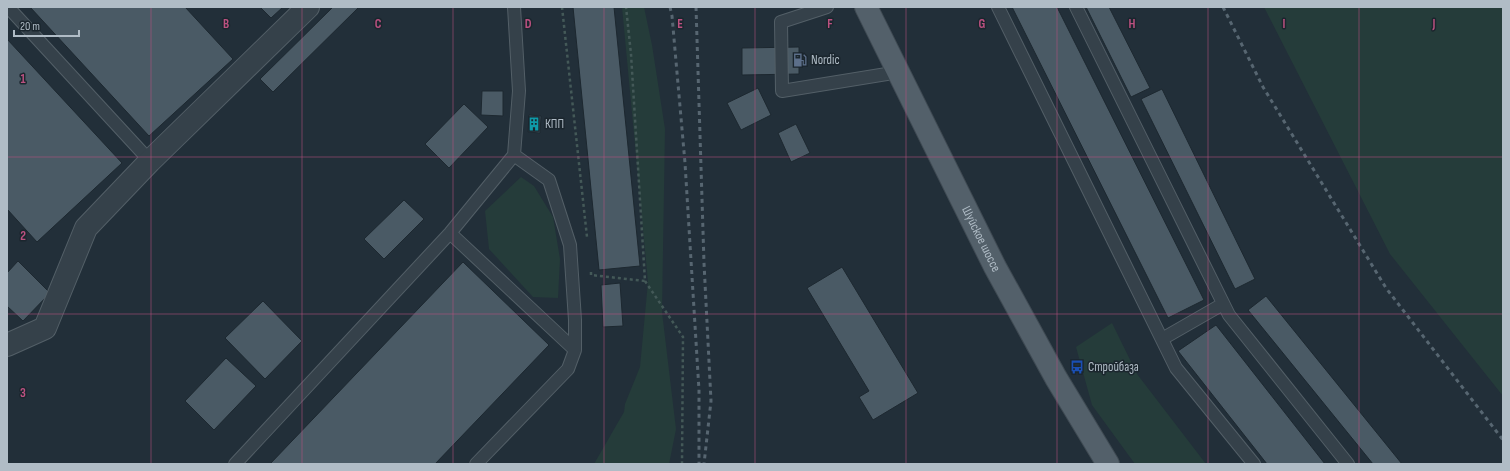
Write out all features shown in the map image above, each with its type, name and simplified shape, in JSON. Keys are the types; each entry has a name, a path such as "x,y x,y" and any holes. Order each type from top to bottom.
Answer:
{"main road":[{"name":"Шуйское шоссе","path":"866,7 995,267 1056,378 1108,464"}],"street":[{"path":"7,345 45,328 86,228 150,161 308,7"}],"lane":[{"path":"8,7 150,161"},
{"path":"235,464 450,233 514,155 520,91 514,7"},
{"path":"827,7 781,22 782,91 899,72"},
{"path":"998,7 1176,368 1254,464"},
{"path":"1076,7 1229,316 1348,464"},
{"path":"476,464 568,369 575,350 576,320 570,245 552,187 549,180 514,155"},
{"path":"450,233 575,350"},
{"path":"1162,339 1224,304"}],"path":[{"path":"562,7 588,243"},
{"path":"626,7 631,54 645,281 683,337 682,464"},
{"path":"590,267 591,275 645,281"}],"green space":[{"path":"622,7 644,7 652,45 665,129 662,312 676,429 669,464 594,464 624,412 625,404 640,367 648,282"},
{"path":"1264,7 1503,7 1503,396 1390,254"},
{"path":"521,177 534,186 553,217 560,259 558,298 533,297 489,249 485,211"},
{"path":"1112,323 1137,374 1206,464 1135,464 1092,405 1076,347"}],"building":[{"path":"30,7 185,7 233,59 149,136"},
{"path":"260,7 283,7 271,18"},
{"path":"333,7 359,7 273,92 260,79"},
{"path":"573,7 614,7 640,266 599,270"},
{"path":"1012,7 1057,7 1204,300 1168,318"},
{"path":"1086,7 1109,7 1150,88 1131,97"},
{"path":"7,39 122,163 37,242 7,209"},
{"path":"799,47 799,74 742,75 742,48"},
{"path":"758,88 771,115 741,130 727,103"},
{"path":"1162,89 1255,279 1235,289 1141,99"},
{"path":"482,91 503,91 503,116 481,115"},
{"path":"464,104 488,127 449,168 425,144"},
{"name":"КПП","path":"529,115 541,116 540,133 528,132"},
{"path":"796,124 810,153 791,162 778,133"},
{"path":"404,200 424,219 384,259 364,239"},
{"path":"18,261 50,293 23,321 7,306 7,273"},
{"path":"463,262 549,345 435,464 270,464"},
{"path":"842,267 918,393 873,420 859,397 869,391 807,288"},
{"path":"620,283 623,326 603,327 601,285"},
{"path":"1266,296 1402,464 1373,464 1248,310"},
{"path":"263,301 302,341 265,379 225,338"},
{"path":"1216,325 1325,464 1267,464 1178,351"},
{"path":"226,358 256,386 214,430 185,401"}],"railway":[{"path":"670,7 685,163 699,390 699,464"},
{"path":"696,7 704,263 711,401 704,464"},
{"path":"1223,7 1263,87 1386,288 1503,440"}],"place":[{"name":"Nordic","path":"800,60"},
{"name":"КПП","path":"534,124"},
{"name":"Стройбаза","path":"1077,367"}]}
